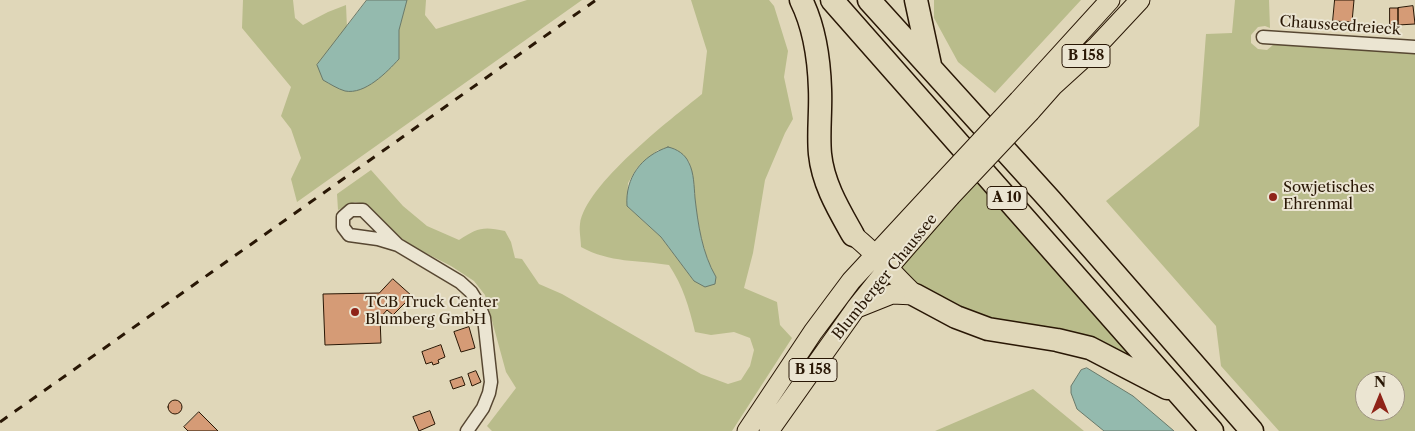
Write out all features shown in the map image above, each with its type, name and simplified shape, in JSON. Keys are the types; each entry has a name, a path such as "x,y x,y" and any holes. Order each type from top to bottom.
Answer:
{"highway":[{"path":"801,0 814,33 818,57 820,155 833,197 853,235"},
{"name":"A 10","path":"832,0 1212,431"},
{"name":"A 10","path":"869,0 1051,201 1252,431"},
{"path":"916,0 931,69"},
{"path":"915,295 956,317 988,329 1057,340 1090,348 1181,396"}],"main road":[{"name":"B 158","path":"945,191 1024,106 1110,0"},
{"name":"B 158","path":"1024,106 1053,86 1097,46 1140,0"},
{"name":"Blumberger Chaussee","path":"747,431 813,332 851,281 876,254 945,191"},
{"name":"Blumberger Chaussee","path":"769,431 856,308 945,191"},
{"path":"853,235 876,254 915,295"},
{"path":"851,281 855,255 853,235"},
{"path":"856,308 892,294 915,295"}],"street":[{"name":"Chausseedreieck","path":"1263,37 1415,47"},
{"path":"398,245 460,282 471,292 484,318 492,382 483,408 467,431"}],"green space":[{"path":"243,0 293,0 295,18 303,25 346,5 347,28 317,65 399,59 399,30 407,0 426,0 425,15 436,29 527,0 582,0 297,202 291,179 301,158 291,129 281,116 291,87 242,28"},
{"path":"691,0 769,0 774,6 788,51 784,77 793,119 765,180 753,253 744,288 777,302 780,325 792,338 732,431 492,431 487,426 516,388 506,372 485,295 474,281 399,237 364,204 355,202 338,210 337,194 371,170 403,206 427,226 459,240 480,229 505,231 511,242 515,258 522,259 539,284 562,294 701,374 728,384 741,380 750,366 754,350 750,338 734,332 711,335 695,332 685,297 669,265 603,256 581,247 580,224 585,208 597,191 631,154 702,94 707,51","holes":["658,150 689,161 702,242 709,264 716,277 694,281 661,237 627,206 628,183 637,168"]},
{"path":"934,0 1081,0 995,93 958,62 934,18"},
{"path":"1235,0 1269,0 1270,28 1265,26 1258,27 1251,35 1251,43 1258,49 1267,50 1273,45 1292,45 1415,53 1415,431 1279,431 1221,366 1216,326 1106,201 1199,126 1206,34 1232,33"},
{"path":"976,182 1140,367 971,319 899,273 900,263"},
{"path":"1033,389 1084,431 935,431"}],"water":[{"path":"367,0 407,0 399,30 399,59 382,76 368,86 360,90 345,91 323,80 317,65"},
{"path":"668,147 683,155 691,167 701,238 707,258 716,277 715,284 705,287 694,281 661,237 627,206 629,186 637,169 650,156"},
{"path":"1087,368 1133,396 1174,431 1104,431 1077,409 1071,393 1071,386 1081,370"}],"building":[{"path":"1335,0 1354,0 1352,22 1333,21"},
{"path":"1413,6 1415,24 1398,25 1398,8"},
{"path":"1390,8 1398,8 1398,25 1390,25"},
{"name":"TCB Truck Center Blumberg GmbH","path":"393,279 412,296 393,315 387,310 380,318 381,343 325,345 323,294 379,293"},
{"path":"469,327 475,348 461,352 454,332"},
{"path":"441,345 445,357 438,360 439,363 433,365 432,362 426,364 422,352"},
{"path":"476,371 481,382 472,386 468,374"},
{"path":"462,377 465,385 453,389 450,381"},
{"path":"172,400 178,400 182,407 178,414 172,414 168,410 168,404"},
{"path":"430,411 435,424 419,431 413,417"},
{"path":"199,412 218,431 188,431 184,427"}],"railway":[{"path":"0,422 596,0"}],"place":[{"name":"Sowjetisches Ehrenmal","path":"1273,197"},
{"name":"TCB Truck Center Blumberg GmbH","path":"355,312"}]}
